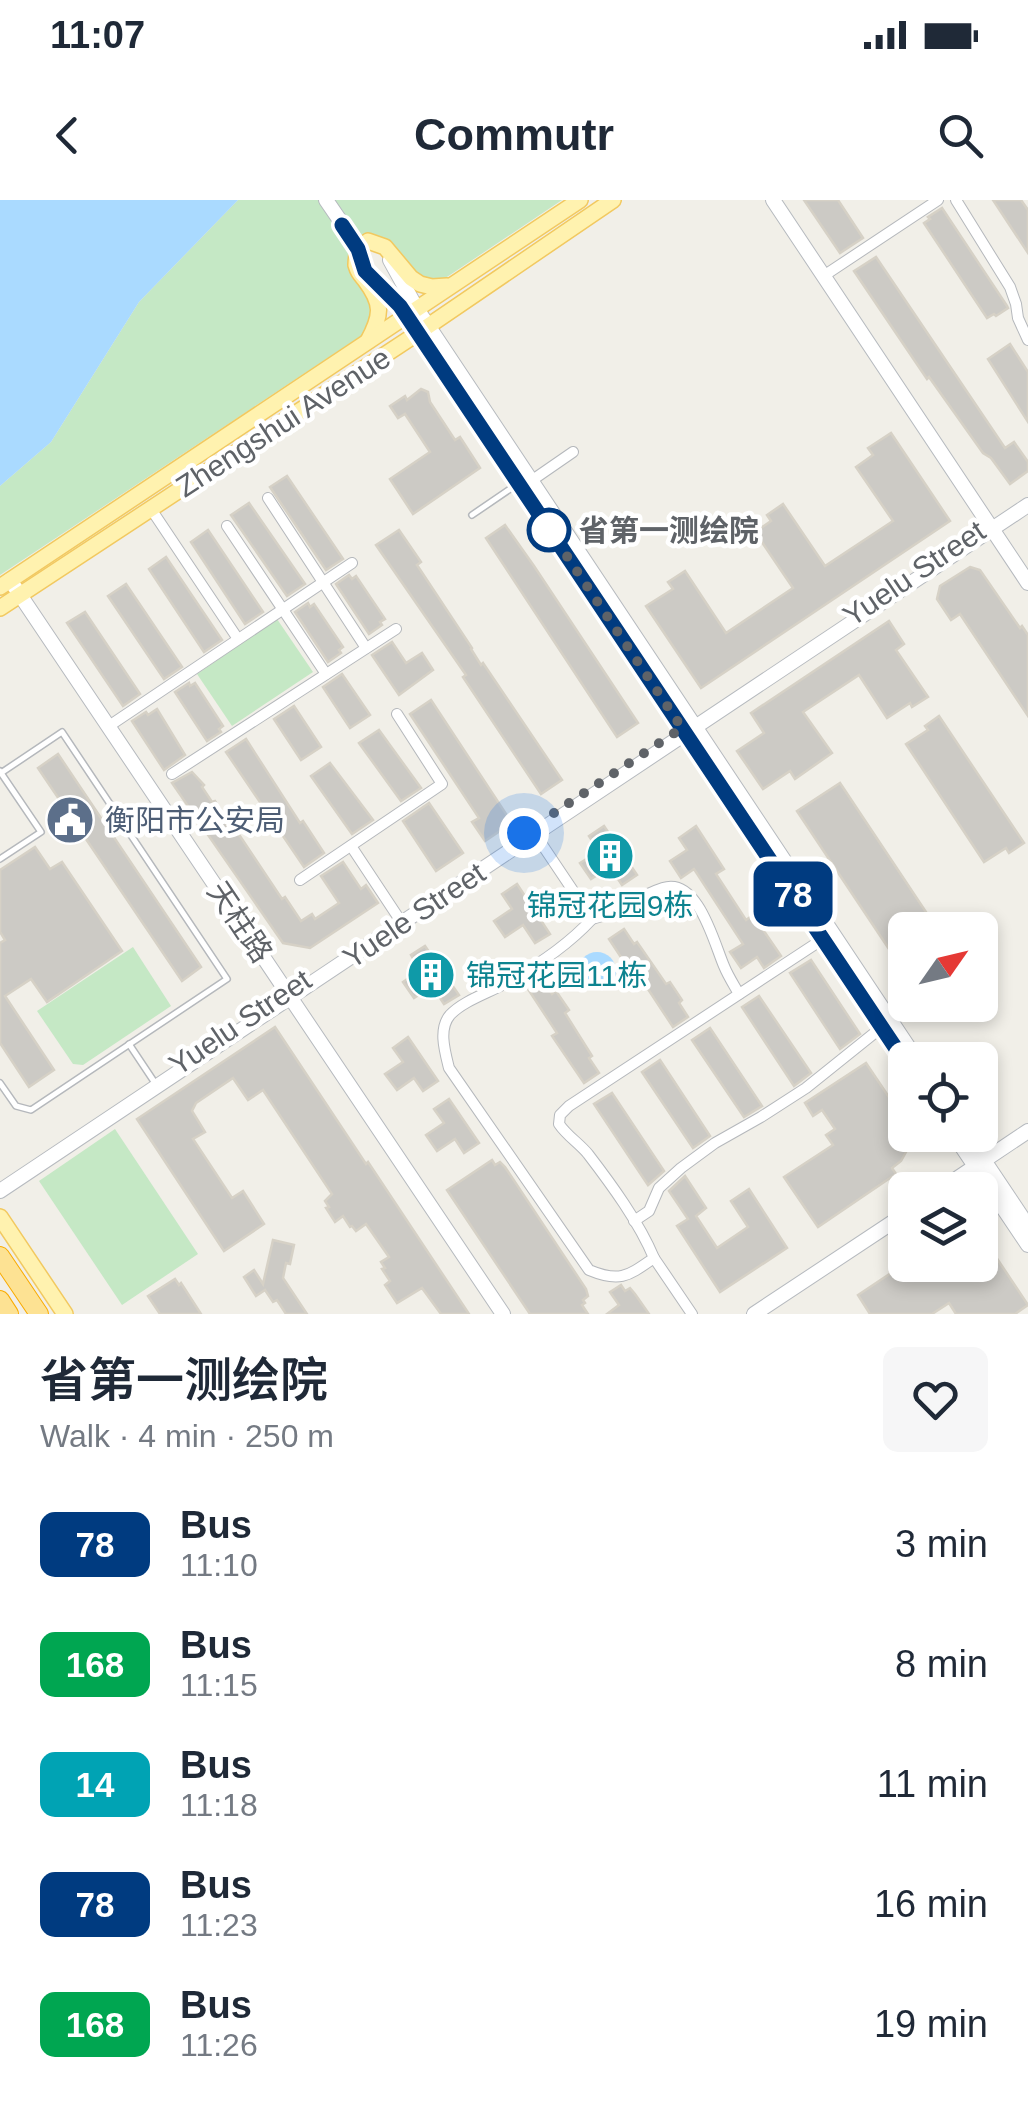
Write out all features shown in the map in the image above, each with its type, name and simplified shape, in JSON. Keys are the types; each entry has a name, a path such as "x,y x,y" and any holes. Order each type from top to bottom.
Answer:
{"highway":[{"path":"0,1256 39,1314"},
{"path":"0,1300 10,1314"}],"main road":[{"name":"Zhengshui Avenue","path":"5,583 580,200"},
{"name":"Zhengshui Avenue","path":"0,608 613,200"},
{"path":"367,342 380,314 375,294 356,264 363,245 386,247 420,284 451,286"},
{"path":"0,1217 65,1314"}],"street":[{"path":"326,200 363,245 388,256 412,312 892,1042"},
{"path":"337,200 346,222"},
{"path":"772,200 1028,574"},
{"path":"781,200 1028,583"},
{"path":"828,273 938,200"},
{"path":"956,200 1010,286 1028,340"},
{"path":"363,245 365,271 400,306 412,312"},
{"path":"525,482 574,452"},
{"name":"Yuelu Street","path":"0,1180 288,994 398,917 992,525 1028,497"},
{"path":"268,498 366,648"},
{"path":"992,525 1028,506"},
{"path":"151,508 238,639"},
{"path":"227,526 326,674"},
{"path":"109,726 352,564"},
{"name":"天柱路","path":"5,583 20,595 502,1314"},
{"path":"172,774 396,628"},
{"path":"300,880 442,784 397,714"},
{"path":"688,728 905,1042"},
{"name":"Yuele Street","path":"0,1191 688,728"},
{"path":"534,834 592,918"},
{"path":"351,846 398,917"},
{"path":"654,1258 627,1276 606,1277 589,1270 449,1068 444,1029 450,1016 546,959 573,939 592,918 609,915 669,886 694,898 739,994"},
{"path":"692,1314 654,1258 646,1238 585,1150 559,1124 560,1115 823,938"},
{"path":"634,1221 649,1211 659,1188 682,1168 715,1143 806,1088 882,1027"},
{"path":"976,1172 1028,1132"},
{"path":"973,1172 1028,1142"},
{"path":"969,1152 1028,1226"},
{"path":"975,1152 1028,1245"},
{"path":"754,1314 888,1225"},
{"path":"769,1314 888,1235"}],"lane":[{"path":"472,515 525,482"},
{"path":"0,859 41,832 1,772 62,732 226,979 31,1110 16,1106 0,1083"},
{"path":"129,1044 153,1080"}],"green space":[{"path":"238,200 562,200 432,287 369,241 358,249 376,326 0,575 0,486 51,442 139,302"},
{"path":"277,619 313,672 232,726 197,674"},
{"path":"133,947 171,1006 83,1065 73,1064 37,1011"},
{"path":"115,1129 198,1254 122,1305 39,1181"}],"water":[{"path":"0,200 238,200 139,302 51,442 0,486"},
{"path":"597,952 611,957 616,971 611,985 597,990 583,985 578,971 583,957"}],"building":[{"path":"804,200 838,200 863,238 840,253"},
{"path":"993,200 1021,200 1028,210 1028,253"},
{"path":"942,208 1008,308 996,316 987,318 924,223"},
{"path":"876,257 1005,448 1014,442 1028,462 1028,471 1010,484 927,379 854,271"},
{"path":"1010,344 1028,372 1028,422 988,359"},
{"path":"421,389 428,392 430,402 455,440 460,437 480,468 413,514 390,479 430,452 405,414 398,418 390,406"},
{"path":"891,433 950,521 701,688 646,606 673,589 668,582 685,571 726,633 793,588 755,532 771,521 767,515 783,504 825,566 893,521 856,467 873,455 868,448"},
{"path":"287,476 343,559 326,570 270,487"},
{"path":"249,503 305,584 287,596 231,515"},
{"path":"505,525 638,723 617,737 486,538"},
{"path":"208,530 263,612 245,624 191,542"},
{"path":"399,530 481,665 562,780 541,794 463,677 466,675 376,545"},
{"path":"166,557 222,640 204,652 149,569"},
{"path":"970,567 980,570 1028,635 1028,716 960,614 951,620 937,599 940,586"},
{"path":"349,575 352,579 356,576 385,619 369,634 336,584"},
{"path":"126,584 182,667 164,679 108,596"},
{"path":"308,603 310,607 314,604 343,647 328,662 295,612"},
{"path":"85,612 140,694 123,706 67,623"},
{"path":"889,621 904,644 896,650 928,697 887,718 859,675 803,712 832,753 795,779 790,771 763,789 737,751 764,733 751,713"},
{"path":"392,642 406,663 422,653 433,670 399,695 372,655"},
{"path":"342,674 370,715 350,728 323,687"},
{"path":"195,683 223,726 221,732 207,741 175,692"},
{"path":"431,700 512,823 485,841 472,822 479,818 410,714"},
{"path":"294,706 321,747 301,760 274,719"},
{"path":"157,709 185,755 164,770 132,721"},
{"path":"939,716 1024,843 1009,853 1006,848 984,862 906,744 928,730 925,726"},
{"path":"379,730 421,788 401,801 359,743"},
{"path":"246,739 324,853 304,867 226,752"},
{"path":"58,754 201,967 182,981 38,768"},
{"path":"330,763 373,820 352,834 311,776"},
{"path":"192,772 215,801 230,830 234,827 301,921 312,914 315,919 339,903 321,876 343,862 361,889 366,885 378,903 310,948 283,943 172,783"},
{"path":"840,783 926,912 888,912 888,948 797,811"},
{"path":"429,803 463,853 436,871 403,821"},
{"name":"锦冠花园9栋","path":"604,826 637,875 622,885 610,867 591,879 580,863 599,851 589,836"},
{"path":"696,826 724,869 716,874 746,920 753,915 781,956 764,968 757,957 741,968 730,952 743,944 694,869 681,878 670,861 687,850 679,838"},
{"path":"35,847 50,869 62,862 122,951 47,1002 31,979 5,996 54,1070 29,1087 0,1043 0,943 5,940 0,932 0,870"},
{"path":"517,884 550,934 535,943 523,925 505,937 494,921 512,909 502,894"},
{"path":"624,929 682,1000 679,1003 688,1017 673,1027 609,939"},
{"name":"锦冠花园11栋","path":"425,946 459,995 444,1004 432,986 414,998 403,982 420,970 411,955"},
{"path":"811,960 860,1034 840,1049 790,973"},
{"path":"542,979 569,1010 565,1013 599,1073 584,1083 552,1036 557,1033 528,989"},
{"path":"759,996 811,1073 794,1086 742,1007"},
{"path":"275,1027 469,1314 441,1314 422,1288 397,1303 385,1285 390,1281 382,1269 385,1268 381,1262 389,1257 366,1224 356,1231 343,1216 335,1222 325,1201 332,1194 263,1090 248,1100 233,1078 196,1103 192,1111 205,1132 193,1139 232,1198 243,1191 264,1224 224,1251 137,1119"},
{"path":"710,1028 762,1106 744,1117 692,1040"},
{"path":"408,1037 438,1081 423,1091 414,1078 397,1090 385,1074 403,1062 393,1048"},
{"path":"660,1060 710,1136 693,1148 642,1072"},
{"path":"866,1063 888,1096 888,1152 906,1152 892,1168 895,1172 888,1172 888,1179 818,1227 784,1177 833,1145 826,1135 835,1129 822,1110 813,1116 805,1103"},
{"path":"612,1093 664,1171 648,1185 594,1104"},
{"path":"449,1099 479,1143 464,1153 455,1139 437,1151 426,1135 444,1123 434,1109"},
{"path":"492,1160 505,1167 586,1289 588,1296 582,1305 588,1314 530,1314 447,1190"},
{"path":"685,1176 706,1208 696,1216 717,1248 748,1227 731,1201 749,1189 787,1248 720,1292 677,1226 688,1219 669,1191"},
{"path":"273,1240 294,1245 283,1278 307,1314 286,1314 265,1290 256,1296 244,1277 254,1270 263,1284"},
{"path":"998,1260 1028,1305 1015,1314 956,1314 949,1303 932,1314 870,1314 858,1295 888,1275 888,1282 998,1282"},
{"path":"175,1279 201,1314 160,1314 148,1296"},
{"path":"621,1285 625,1291 630,1288 649,1314 607,1314 619,1305 610,1292"}],"bus line":[{"name":"78","path":"342,225 358,249 365,271 400,306 892,1042"}],"place":[{"name":"省第一测绘院","path":"549,530"},
{"name":"衡阳市公安局","path":"70,820"},
{"name":"锦冠花园9栋","path":"610,856"},
{"name":"锦冠花园11栋","path":"431,975"}],"route":[{"path":"524,833 682,728 546,525 549,530"}]}
